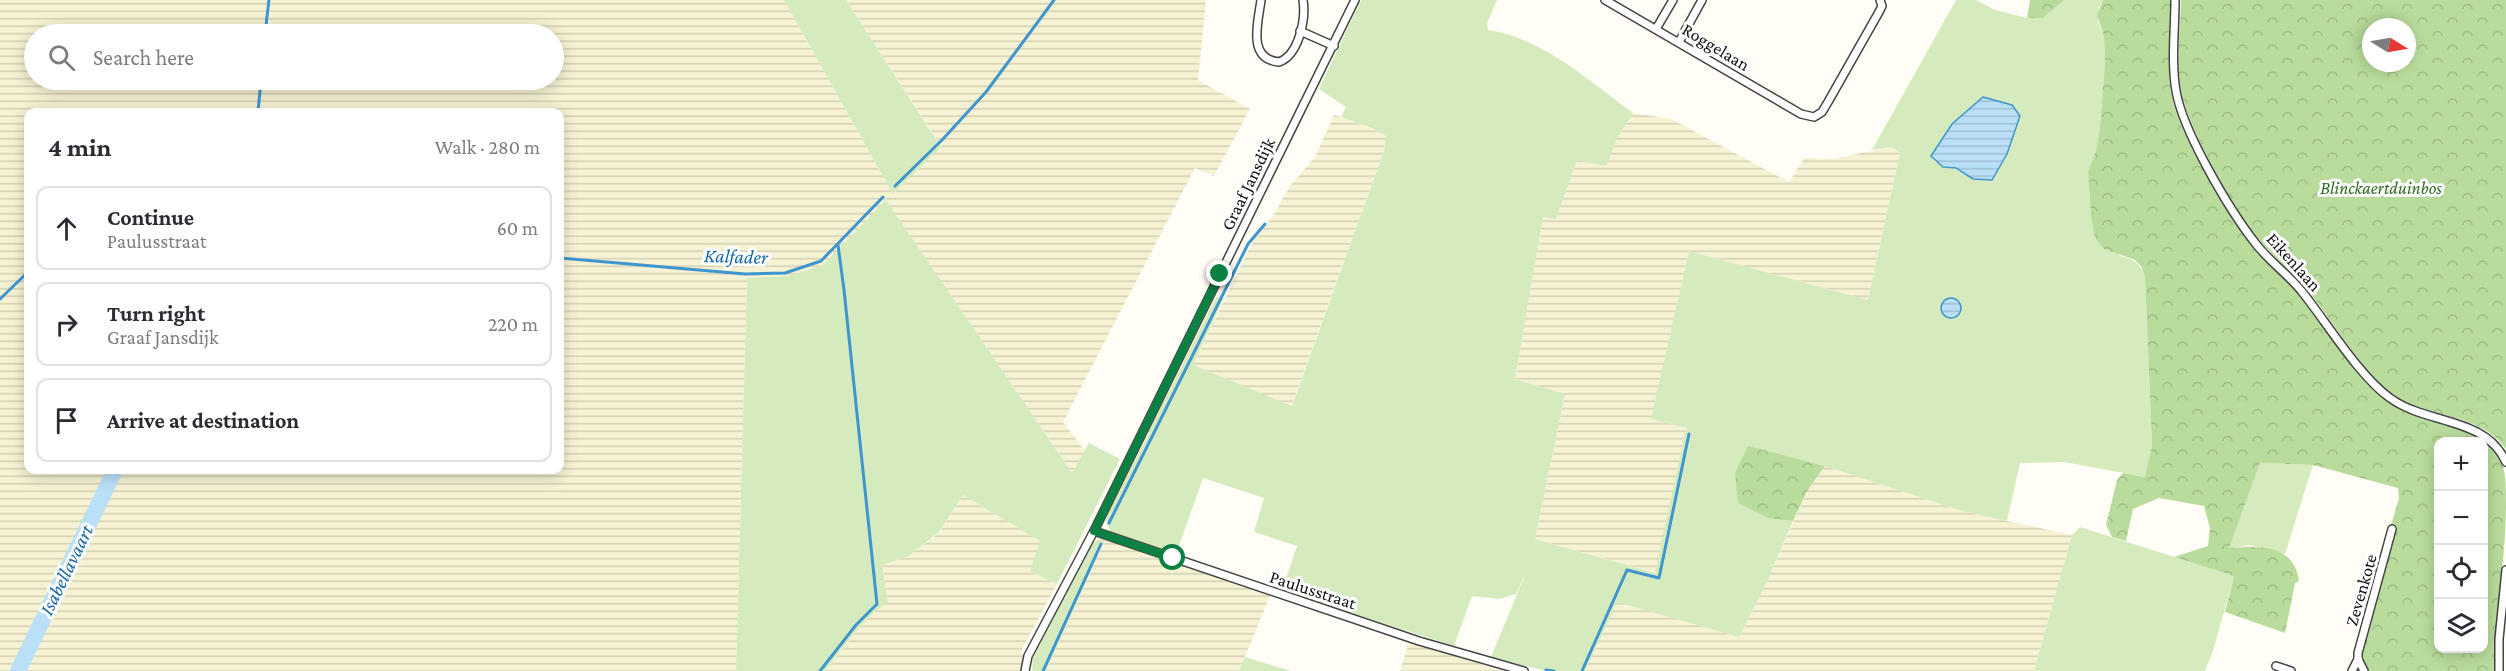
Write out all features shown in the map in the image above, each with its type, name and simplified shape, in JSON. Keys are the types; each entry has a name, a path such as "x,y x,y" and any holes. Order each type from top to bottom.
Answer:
{"street":[{"path":"1261,0 1256,44 1259,53 1271,61 1285,60 1290,55 1304,15 1303,0"},
{"name":"Graaf Jansdijk","path":"1025,671 1028,656 1094,531 1355,0"},
{"name":"Roggelaan","path":"1605,0 1802,114 1814,117 1822,112 1879,12 1882,6 1880,0"},
{"path":"1656,29 1672,0"},
{"path":"1679,42 1702,0"},
{"name":"Eikenlaan","path":"2175,0 2176,91 2181,110 2236,217 2257,246 2302,291 2381,391 2398,404 2420,414 2457,423 2485,435 2495,444 2506,462"},
{"path":"1300,31 1334,46"},
{"name":"Zevenkote","path":"2352,671 2358,659 2392,529"},
{"name":"Paulusstraat","path":"1094,531 1419,641 1524,671"},
{"path":"2499,671 2499,639 2506,570"},
{"path":"2358,659 2364,671"},
{"path":"2276,666 2291,671"}],"shaded area":[{"path":"0,0 268,0 265,24 24,24 24,90 259,90 257,108 24,108 24,474 564,474 564,108 258,108 261,90 564,90 564,24 268,24 271,0 784,0 893,194 941,146 846,0 1206,0 1198,80 1250,109 1214,176 1195,168 1063,422 1085,451 1072,473 886,201 823,265 788,276 747,278 736,671 0,671"},
{"path":"1633,113 1671,119 1789,182 1804,158 1831,159 1891,147 1900,151 1868,300 1689,251 1652,419 1686,428 1656,573 1535,539 1565,394 1515,379 1543,217 1556,218 1577,160 1618,137"},
{"path":"1334,115 1374,129 1386,136 1384,151 1291,407 1193,365 1251,245 1273,216 1290,186 1315,157"},
{"path":"1825,466 1962,511 2072,535 2034,671 1585,671 1617,601 1739,637 1766,584 1807,491"},
{"path":"963,495 1041,541 1030,571 1057,584 1022,649 1025,671 825,671 861,625 875,610 888,602 882,564 909,556 939,533"},
{"path":"1105,539 1270,596 1239,671 1046,671"},
{"path":"1409,642 1487,666 1505,671 1400,671"}],"green space":[{"path":"784,0 846,0 941,147 893,194"},
{"path":"1361,0 1497,0 1487,23 1488,30 1508,34 1546,51 1565,62 1633,113 1618,137 1606,166 1577,160 1556,219 1543,217 1515,379 1565,394 1535,539 1655,573 1686,428 1651,419 1689,251 1868,300 1900,152 1891,147 1872,150 1956,0 1976,0 1995,10 2027,18 2043,18 2064,0 2103,0 2099,7 2098,22 2104,36 2105,63 2100,126 2096,151 2088,171 2091,216 2120,256 2136,263 2145,277 2152,446 2146,477 2064,462 2020,463 2007,521 1962,511 1825,466 1749,447 1768,518 1793,521 1766,584 1739,637 1617,602 1585,671 1546,671 1491,657 1527,570 1516,594 1499,599 1472,596 1454,646 1282,591 1297,546 1254,532 1264,498 1203,478 1175,557 1111,534 1106,521 1110,504 1114,502 1149,433 1147,430 1216,297 1224,298 1193,365 1292,406 1384,151 1386,136 1341,117 1346,107 1319,89","holes":["2020,116 2003,163 1973,179 1931,156 1952,124"]},
{"path":"2030,0 2064,0 2043,18 2027,18"},
{"path":"2103,0 2171,0 2169,65 2174,105 2194,152 2238,224 2266,259 2312,308 2352,364 2374,390 2400,409 2480,437 2434,437 2434,653 2488,653 2488,443 2501,459 2505,481 2506,524 2497,629 2496,671 2367,671 2360,654 2395,531 2390,529 2399,498 2398,488 2313,465 2260,463 2229,548 2251,547 2273,550 2282,553 2296,569 2299,581 2295,583 2285,633 2225,612 2234,576 2174,557 2208,546 2210,528 2204,506 2159,498 2133,509 2126,541 2112,537 2106,525 2117,480 2123,473 2145,477 2152,446 2145,277 2141,266 2135,260 2104,249 2095,238 2091,216 2088,171 2096,151 2100,126 2105,63 2104,36 2097,15"},
{"name":"Blinckaertduinbos","path":"2181,0 2506,0 2506,449 2482,428 2407,403 2393,395 2361,362 2312,296 2250,229 2210,163 2185,106 2181,91 2179,46"},
{"path":"886,200 1072,473 1089,443 1120,459 1057,584 1030,571 1040,541 963,495 939,532 909,556 882,565 888,602 862,625 825,671 736,671 747,278 788,276 823,265"},
{"path":"1748,446 1825,466 1807,491 1793,521 1768,518 1738,503 1735,473"},
{"path":"2260,463 2313,465 2285,554 2249,545 2228,549"},
{"path":"2080,527 2234,576 2213,651 2205,671 2034,671 2072,535"},
{"path":"1105,539 1046,671 1032,671 1033,658 1090,545 1097,540"},
{"path":"1245,657 1291,671 1239,671"}],"water":[{"path":"1983,97 2012,105 2020,116 2007,154 1992,180 1973,179 1956,168 1943,167 1931,156 1952,124"},
{"path":"1951,298 1958,301 1961,308 1958,315 1951,318 1944,315 1941,308 1944,301"}],"waterway":[{"name":"Isabellavaart","path":"266,24 269,0"},
{"name":"Kalfader","path":"895,186 986,92 1054,0"},
{"name":"Isabellavaart","path":"258,108 260,90"},
{"name":"Kalfader","path":"564,258 745,274 785,273 821,261 883,197"},
{"path":"1109,523 1248,244 1265,224"},
{"path":"820,671 856,625 877,604 838,245"},
{"path":"0,299 24,276"},
{"path":"1582,671 1627,570 1659,578 1689,434"},
{"name":"Isabellavaart","path":"18,671 113,474"},
{"path":"1043,671 1101,544"},
{"path":"1546,670 1554,671"}],"route":[{"path":"1173,558 1094,531 1220,274"}]}
